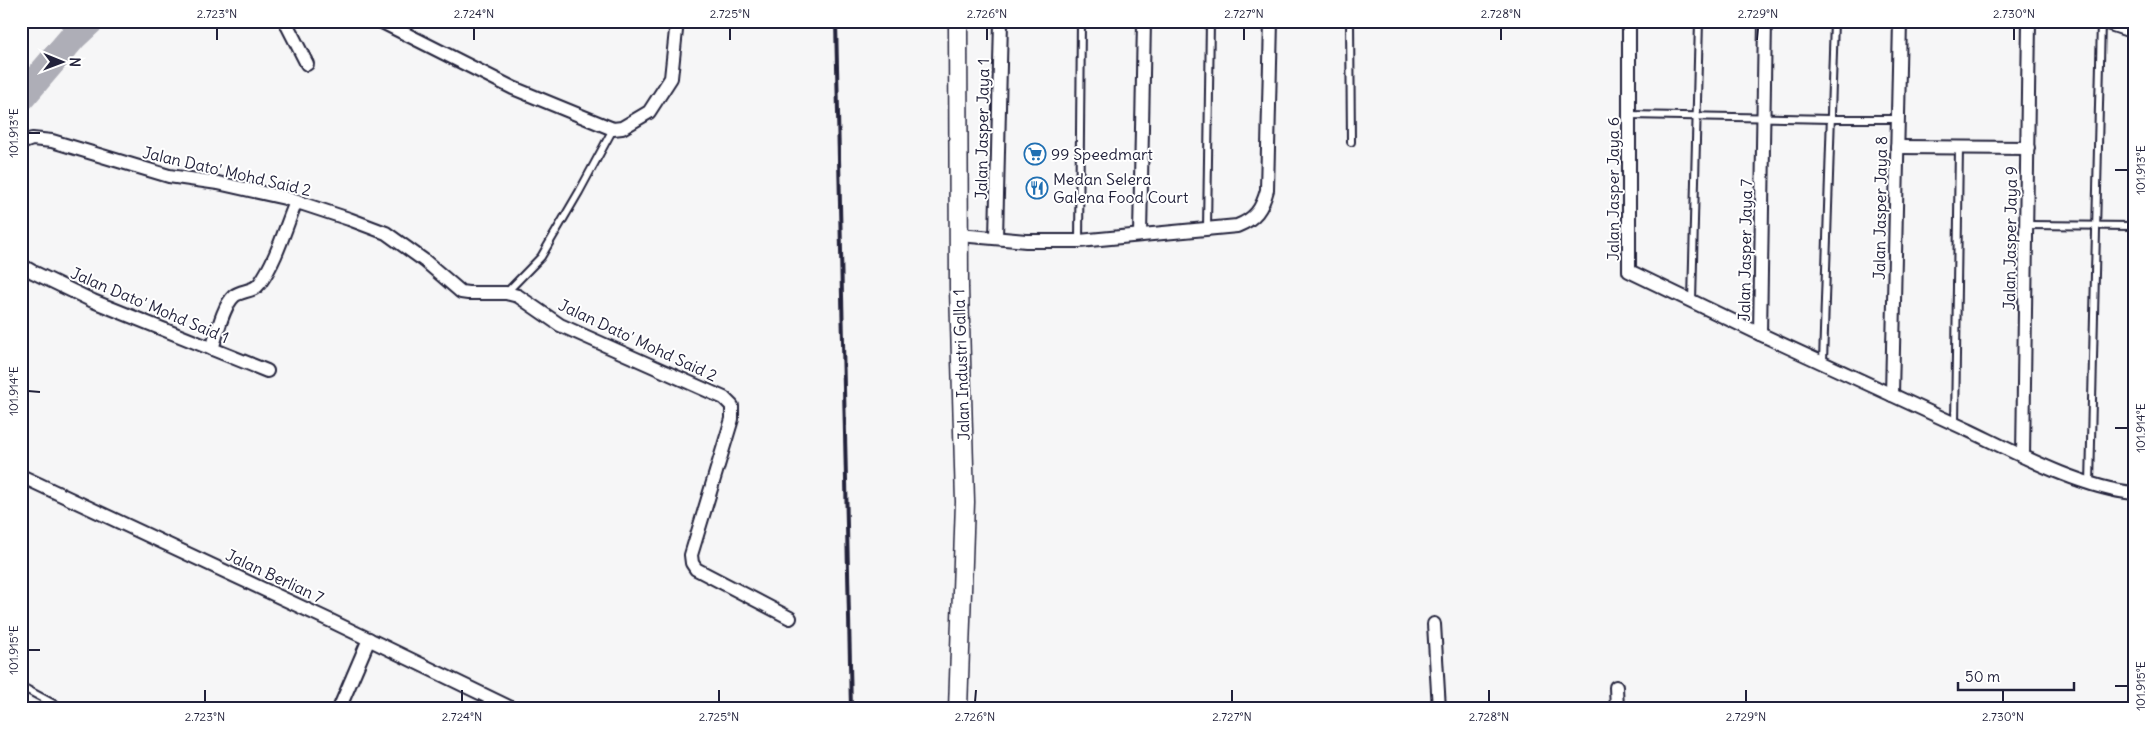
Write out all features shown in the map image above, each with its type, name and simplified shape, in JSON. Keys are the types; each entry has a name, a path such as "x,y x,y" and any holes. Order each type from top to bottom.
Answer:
{"main road":[{"name":"Jalan Industri Galla 1","path":"958,21 959,288 965,502 958,709"}],"street":[{"path":"285,21 308,64"},
{"path":"380,21 514,88 613,129 622,128 649,112 671,78 677,21"},
{"name":"Jalan Jasper Jaya 1","path":"996,238 1001,21"},
{"path":"1140,235 1144,21"},
{"path":"959,235 1026,241 1079,241 1237,226 1247,222 1255,216 1263,205 1267,190 1271,21"},
{"name":"Jalan Jasper Jaya 6","path":"1629,21 1629,271 1760,334"},
{"name":"Jalan Jasper Jaya 7","path":"1765,21 1760,334 2022,456 2090,484 2118,492 2134,493"},
{"name":"Jalan Jasper Jaya 8","path":"1892,395 1900,21"},
{"name":"Jalan Jasper Jaya 9","path":"2022,456 2029,21"},
{"path":"2101,21 2134,32"},
{"name":"Jalan Dato' Mohd Said 2","path":"21,143 32,139 52,141 169,176 218,183 296,202 350,219 386,233 461,292 468,294 506,293 518,296 560,325 724,398 732,406 732,419 691,555 692,562 696,569 790,618"},
{"path":"1897,147 2028,148"},
{"path":"212,349 228,302 236,294 249,291 259,285 269,268 296,202"},
{"name":"Jalan Dato' Mohd Said 1","path":"21,265 92,301 268,371"},
{"name":"Jalan Berlian 7","path":"21,476 513,709"},
{"path":"1434,624 1439,709"},
{"path":"339,709 368,639"},
{"path":"1616,687 1617,709"}],"lane":[{"path":"1079,241 1081,21"},
{"path":"1207,229 1210,21"},
{"path":"1350,21 1351,142"},
{"path":"1692,301 1698,21"},
{"path":"1823,364 1834,21"},
{"path":"2090,484 2101,21"},
{"path":"1629,115 1831,120 1898,119"},
{"path":"506,293 541,257 580,192 613,129"},
{"path":"1955,424 1959,148"},
{"path":"2027,225 2134,226"},
{"path":"24,688 63,709"}],"waterway":[{"path":"21,98 74,36 90,21"}],"railway":[{"path":"836,21 851,709"}],"place":[{"name":"99 Speedmart","path":"1035,154"},
{"name":"Medan Selera Galena Food Court","path":"1037,188"}]}
